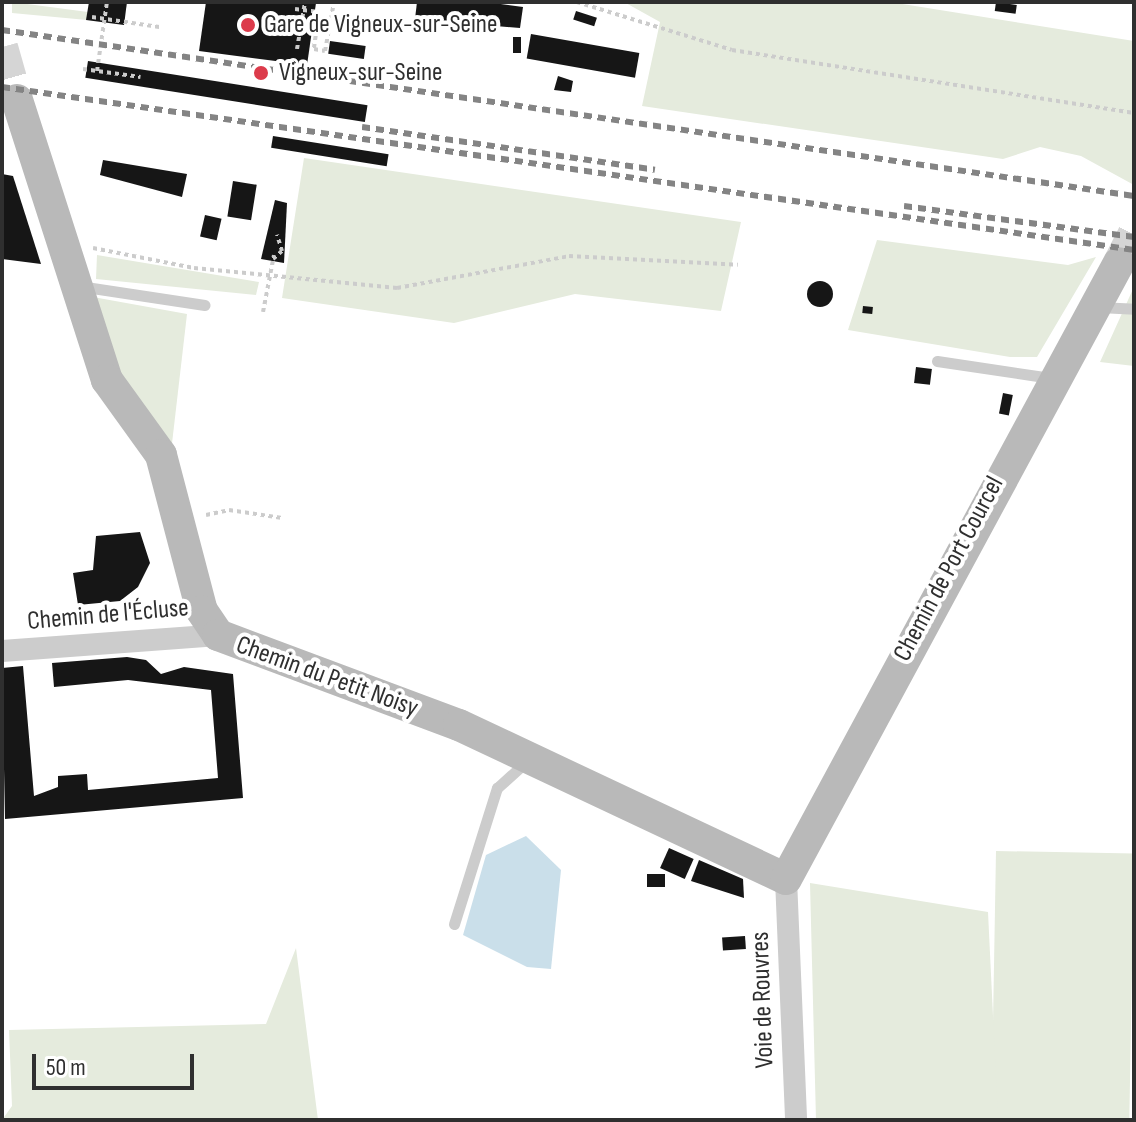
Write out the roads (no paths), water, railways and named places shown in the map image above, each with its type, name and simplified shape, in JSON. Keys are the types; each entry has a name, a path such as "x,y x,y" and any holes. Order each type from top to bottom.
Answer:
{"street":[{"name":"Chemin du Petit Noisy","path":"17,100 107,380 161,455 202,611 218,635 532,757 786,879"},
{"name":"Chemin de Port Courcel","path":"786,879 1052,378 1119,263"},
{"name":"Chemin de l'Écluse","path":"2,651 218,635"},
{"name":"Voie de Rouvres","path":"786,879 796,1120"}],"lane":[{"path":"75,286 205,305"},
{"path":"1093,307 1134,309"},
{"path":"937,361 1052,378"},
{"path":"454,924 497,788 532,757"}],"water":[{"path":"526,836 561,870 551,969 527,967 463,935 486,855"}],"tunnel":[{"path":"2,47 17,100"},
{"path":"1119,263 1134,234"}],"railway":[{"path":"2,30 1134,196"},
{"path":"2,87 1134,250"},
{"path":"362,127 655,170"},
{"path":"904,206 1134,237"}],"place":[{"name":"Gare de Vigneux-sur-Seine","path":"248,25"},
{"name":"Vigneux-sur-Seine","path":"261,73"}]}
